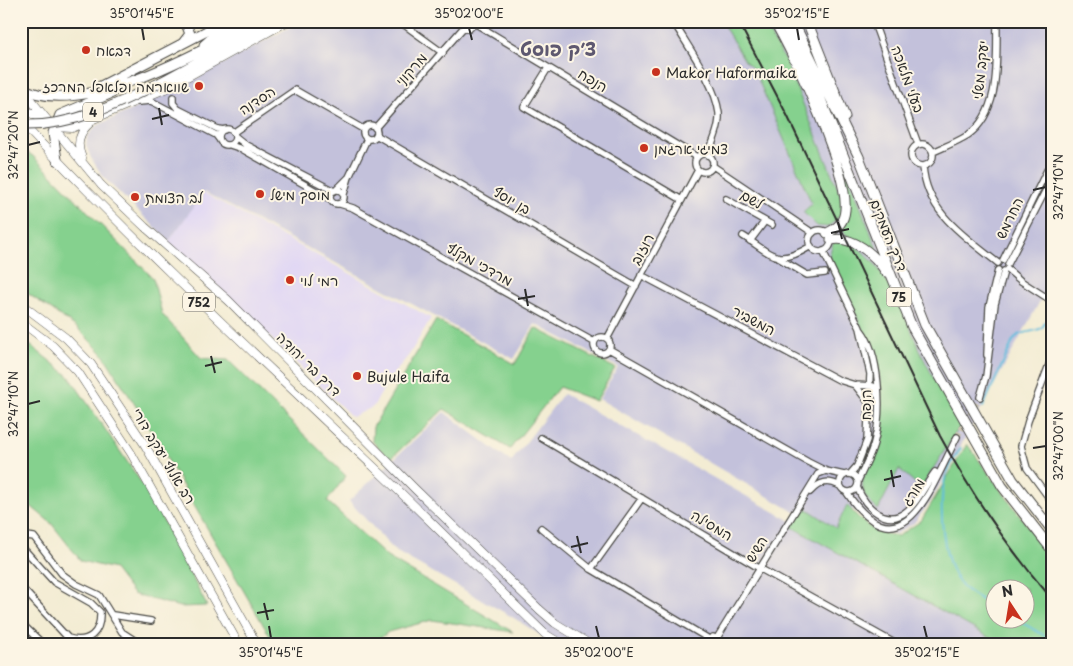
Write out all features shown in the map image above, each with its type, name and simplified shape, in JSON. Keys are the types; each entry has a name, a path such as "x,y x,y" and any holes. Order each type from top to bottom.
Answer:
{"highway":[{"path":"180,45 190,34 185,21"},
{"path":"78,94 107,84 226,21"},
{"name":"4","path":"21,88 47,96 110,89 202,50 240,26 257,21"},
{"name":"4","path":"21,123 38,125 68,121 121,102 274,21"},
{"path":"774,21 794,59 835,156 844,187 844,217 829,236"},
{"name":"דרך העמקים","path":"783,21 820,97 912,327 936,374 1002,486 1052,550"},
{"name":"דרך העמקים","path":"793,21 859,157 925,325 1013,480 1052,530"},
{"path":"807,21 859,157"},
{"path":"794,59 820,97"},
{"path":"57,160 53,144 54,127 64,111 110,94 134,80"},
{"path":"829,236 844,240 872,254 890,278 899,295"}],"main road":[{"path":"21,107 54,127 69,128 92,121 135,103 288,21"},
{"name":"דרך בר יהודה","path":"21,88 84,165 145,227 203,276 243,314 415,489 539,609 555,623 590,645"},
{"path":"84,165 78,142 83,130 92,121"},
{"name":"752","path":"21,123 199,302 445,535 545,634 563,645"},
{"name":"רב אלוף יעקב דורי","path":"21,304 66,338 91,364 145,445 257,645"},
{"name":"רב אלוף יעקב דורי","path":"21,322 53,346 78,372 131,453 239,645"}],"street":[{"path":"399,21 443,53"},
{"path":"461,21 464,27 472,28 476,23"},
{"path":"673,21 708,81 719,114 714,140 708,154"},
{"path":"867,21 876,22"},
{"name":"יעקב משלי","path":"933,152 969,134 981,121 992,102 996,69 997,21"},
{"name":"בעלי מלאכה","path":"876,22 918,144"},
{"name":"הנפח","path":"476,23 697,157"},
{"name":"מרקוני","path":"375,128 464,27"},
{"path":"548,68 524,107 682,200"},
{"name":"הסדנה","path":"235,134 295,90 364,129"},
{"path":"173,97 173,103 178,110 218,130 229,129 246,145 345,195"},
{"path":"135,103 151,102 159,104 216,135 224,145 242,149 330,199 335,190 348,177"},
{"path":"369,126 375,128 376,135 373,139 367,139 364,136 364,129 369,126"},
{"path":"219,139 220,134 224,130"},
{"path":"230,146 235,134"},
{"name":"בן יוסף","path":"376,135 636,286"},
{"path":"340,204 345,195 348,177 367,139"},
{"path":"918,144 926,144 933,152 932,160 922,166 913,162 910,155 912,148 918,144"},
{"path":"708,154 697,157 694,162 698,170 706,172 713,166"},
{"path":"708,154 712,158 713,166 812,233"},
{"name":"החרמש","path":"1003,266 1052,160"},
{"path":"922,166 930,198 942,214 958,230 1003,266 1050,300"},
{"name":"רוזוב","path":"607,339 698,170"},
{"name":"החרמש","path":"1003,266 1052,178"},
{"name":"מרדכי מקלף","path":"345,195 353,208"},
{"name":"מרדכי מקלף","path":"330,199 333,203 353,208 594,342"},
{"name":"לשם","path":"726,199 772,225"},
{"name":"לשם","path":"750,241 765,221"},
{"path":"822,230 829,236 828,248 823,251 816,251 811,246 809,239 812,233 822,230"},
{"path":"743,236 807,275 825,273"},
{"path":"778,258 790,258 811,246"},
{"name":"הנפח","path":"823,251 872,353 878,395 876,436 858,484"},
{"path":"980,397 984,385 995,304 1003,266"},
{"name":"המשביר","path":"642,275 840,380 856,385 870,385"},
{"name":"הנפח","path":"847,475 857,466 867,440 870,385 868,361 860,328"},
{"path":"600,337 607,339 610,345 609,349 605,352 597,352 594,342 600,337"},
{"path":"609,349 808,462 826,471 847,475 858,484 853,492 847,493 840,486 818,474 808,462"},
{"path":"1052,357 1028,421 1021,446 1027,468 1052,502"},
{"path":"856,385 866,396 870,404"},
{"path":"870,385 878,395"},
{"name":"מורג","path":"847,493 857,509 875,522 884,525 901,524 911,518 921,507 957,436"},
{"name":"המסילה","path":"541,438 759,568 898,645"},
{"name":"מורג","path":"858,484 863,499 873,511 886,517 898,516 913,505 944,460"},
{"path":"818,474 826,471"},
{"name":"השיש","path":"717,638 818,474"},
{"path":"840,486 840,480 847,475"},
{"path":"797,509 815,486 822,482 830,482"},
{"path":"591,568 642,498"},
{"path":"541,528 591,568 708,642 717,638 720,645"},
{"path":"21,541 28,536 34,537 62,574 99,596 113,615 122,632 142,645"},
{"path":"21,546 54,582 91,603 100,612 100,623 96,633 86,640 78,641 68,638 21,587"},
{"path":"113,615 151,620"},
{"path":"21,623 44,645"}],"shaded area":[{"path":"301,21 1052,21 1052,279 930,502 914,523 896,534 878,530 853,509 838,537 599,399 618,367 535,324 514,359 204,192 169,241 104,178 91,158 86,145 87,137 96,126 177,89"},
{"path":"202,192 431,318 409,355 390,378 373,407 352,417 217,286 168,243"},
{"path":"563,394 1014,645 556,645 514,618 395,551 349,501 444,412 511,462"}],"green space":[{"path":"721,21 762,21 786,62 842,199 841,215 828,227 817,226 803,212 812,204 754,70 745,61"},
{"path":"21,149 33,156 153,278 162,314 201,358 228,360 346,476 327,501 387,557 513,632 432,620 388,632 372,645 275,645 144,419 102,353 75,326 21,289"},
{"path":"841,157 879,254 845,234 842,228 849,210 837,158"},
{"path":"834,240 851,244 866,255 880,271 903,311 932,374 962,423 921,488 899,469 878,510 865,495 862,484 864,475 875,453 878,439 881,407 879,373 876,357 870,342 829,256"},
{"path":"436,320 515,364 535,328 615,368 596,401 559,387 510,449 444,409 390,459 372,441 373,427"},
{"path":"21,338 69,376 151,497 207,606 180,607 133,594 114,569 81,561 51,523 21,498"},
{"path":"967,444 1052,559 1052,645 1003,645 792,527 803,506 836,528 847,505 859,518 875,530 898,536 921,521"}],"waterway":[{"path":"983,407 1013,341 1018,335 1040,329 1052,308"},
{"path":"961,448 947,472 943,487 943,533 950,564 956,577 963,587 986,603"},
{"path":"1031,628 1052,640"}],"tunnel":[{"path":"957,437 980,397"}],"railway":[{"path":"738,21 787,115 940,436 992,520 1020,560 1052,599"}],"place":[{"name":"דבאח","path":"86,50"},
{"name":"Makor Haformaika","path":"656,72"},
{"name":"שווארמה ופלאפל המרכז","path":"199,86"},
{"name":"צמיגי ארגמן","path":"644,148"},
{"name":"מוסך מישל","path":"260,194"},
{"name":"לב הצומת","path":"135,197"},
{"name":"רמי לוי","path":"290,280"},
{"name":"Bujule Haifa","path":"357,376"}],"district":[{"name":"צ׳ק פוסט","path":"558,48"}]}
